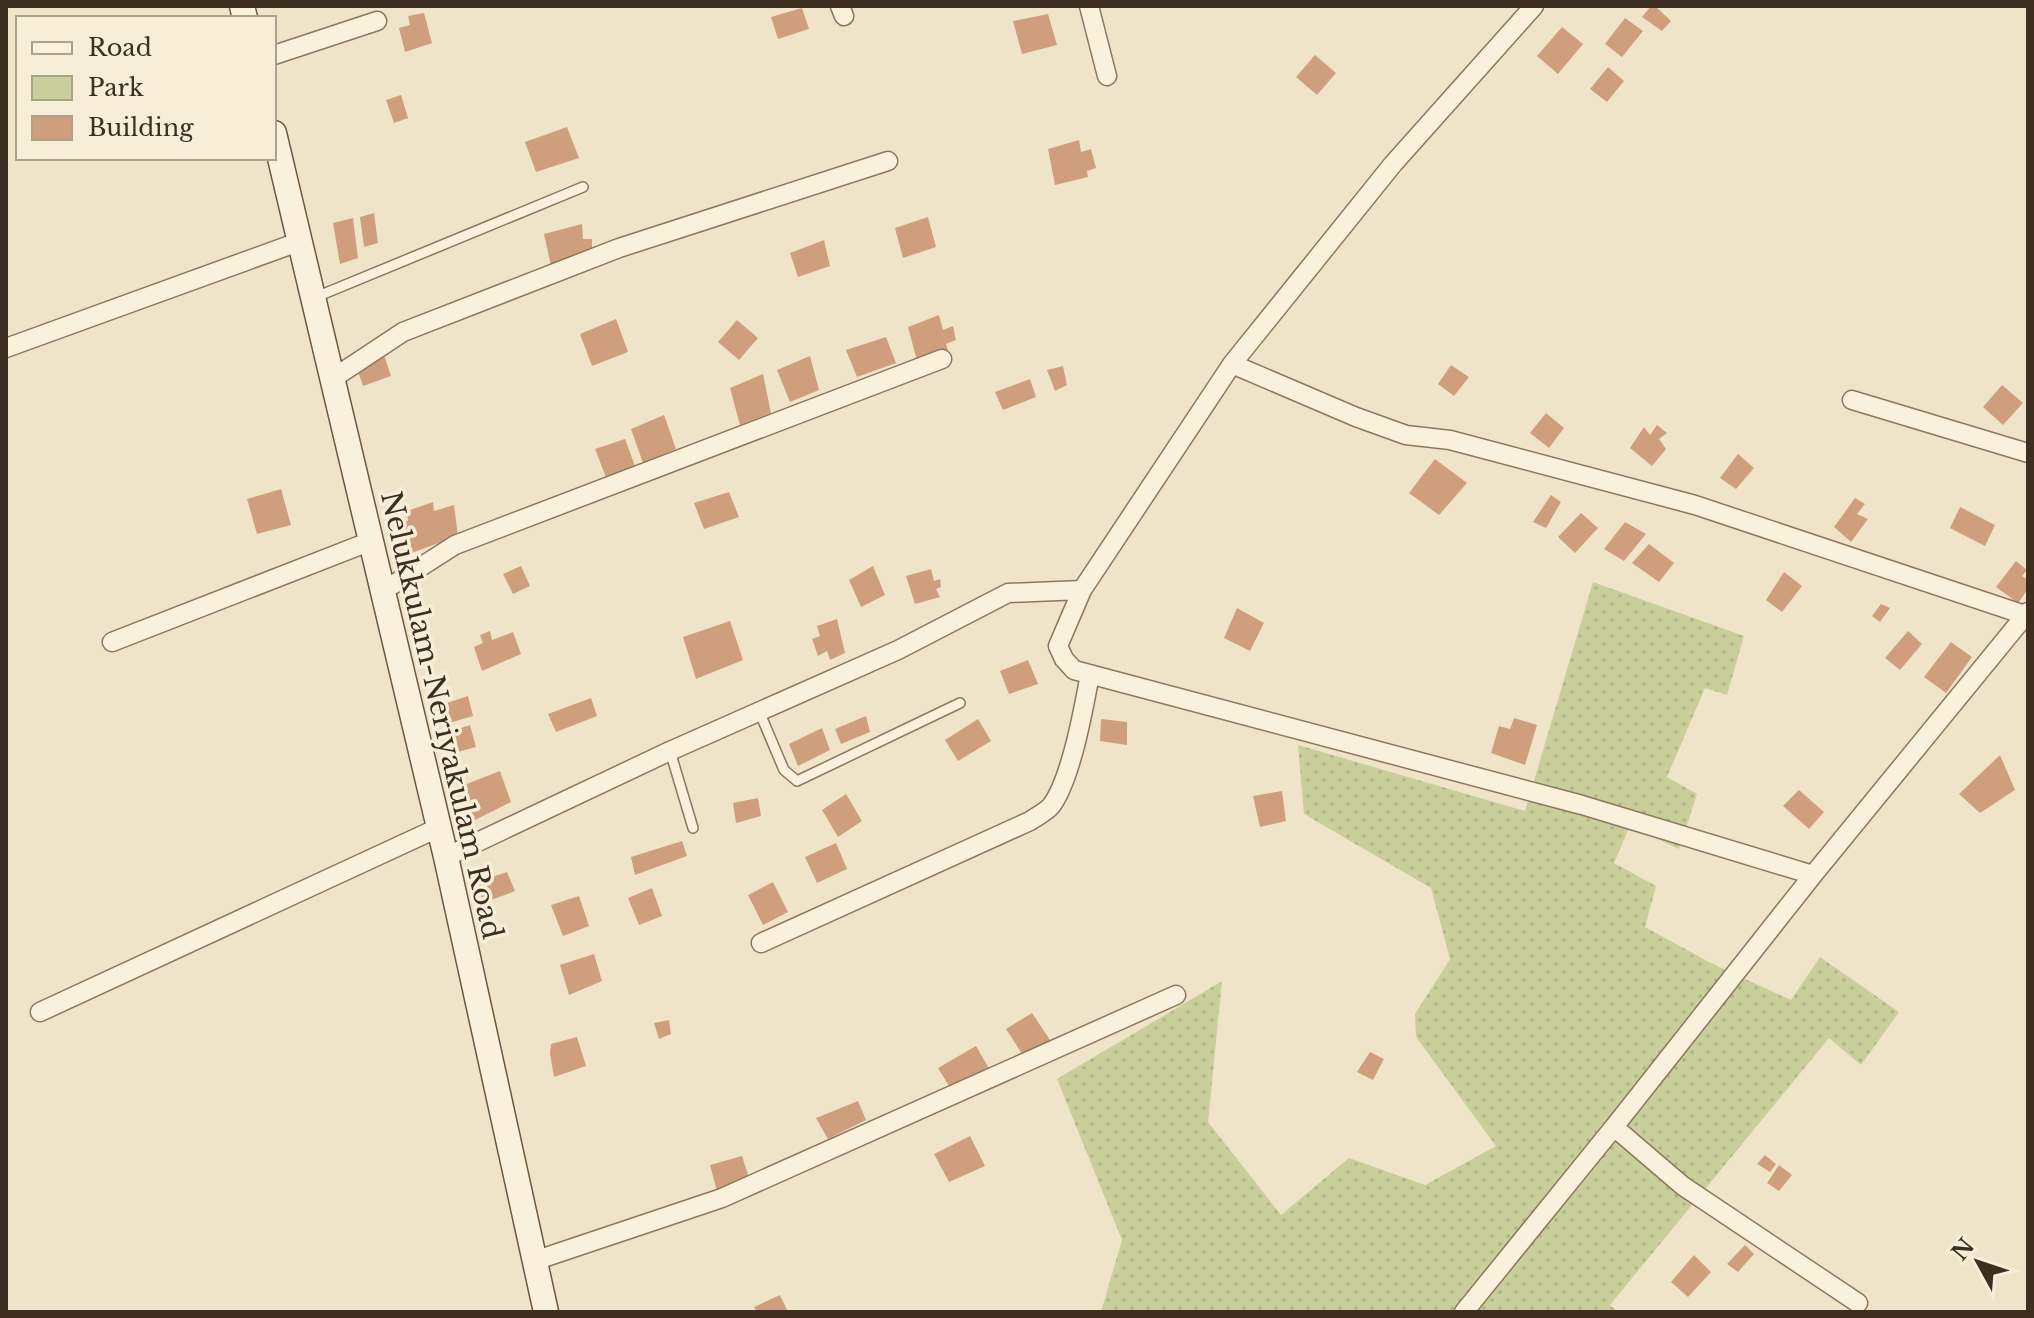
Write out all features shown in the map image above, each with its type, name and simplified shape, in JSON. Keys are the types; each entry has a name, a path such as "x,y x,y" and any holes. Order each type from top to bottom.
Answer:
{"main road":[{"name":"Nelukkulam-Neriyakulam Road","path":"276,141 440,827 546,1312"}],"street":[{"path":"1089,6 1107,76"},
{"path":"1534,6 1393,164 1232,364 1082,590 1058,646 1074,670 1567,801 1813,875"},
{"path":"276,54 377,21"},
{"path":"332,379 403,332 446,315 619,248 888,161"},
{"path":"6,348 301,241"},
{"path":"383,591 455,545 942,359"},
{"path":"1232,364 1406,435 1450,440 1695,505 2027,614 1813,875 1464,1312"},
{"path":"1852,400 2028,453"},
{"path":"112,642 371,541"},
{"path":"446,857 670,751 898,650 1008,593 1082,590"},
{"path":"761,943 1030,821 1050,808 1060,788 1081,724 1090,674"},
{"path":"40,1012 440,827"},
{"path":"534,1261 722,1198 1176,995"},
{"path":"1614,1127 1683,1186 1858,1303"}],"lane":[{"path":"315,298 583,187"},
{"path":"759,711 784,770 797,781 960,703"},
{"path":"670,751 693,828"}],"green space":[{"path":"1593,582 1744,636 1727,695 1705,688 1667,777 1697,794 1679,849 1630,826 1614,863 1656,886 1645,927 1711,963 1791,1000 1820,957 1899,1012 1861,1065 1829,1038 1610,1305 1618,1312 1101,1312 1122,1240 1057,1079 1222,981 1208,1122 1281,1215 1349,1158 1425,1185 1496,1146 1416,1037 1415,1014 1450,959 1431,888 1304,814 1298,745 1525,811"}],"building":[{"path":"1651,6 1671,21 1662,31 1642,17"},
{"path":"802,8 809,29 778,39 771,17"},
{"path":"424,13 432,43 405,52 399,28 410,25 408,16"},
{"path":"1048,14 1057,45 1022,54 1013,21"},
{"path":"1625,18 1643,31 1622,57 1605,44"},
{"path":"1562,27 1583,44 1558,74 1537,56"},
{"path":"1315,55 1336,73 1317,95 1296,77"},
{"path":"1608,67 1624,81 1607,102 1590,89"},
{"path":"401,95 408,118 394,123 386,100"},
{"path":"567,127 579,158 536,172 525,142"},
{"path":"1079,140 1081,152 1091,149 1096,168 1087,171 1088,177 1055,185 1048,149"},
{"path":"374,213 378,243 364,247 360,217"},
{"path":"928,217 936,247 903,258 895,228"},
{"path":"353,218 358,258 340,264 333,223"},
{"path":"582,224 583,239 592,239 592,250 551,266 544,234"},
{"path":"824,240 830,266 798,277 790,253"},
{"path":"939,315 943,330 953,326 956,340 946,344 948,350 917,361 908,327"},
{"path":"616,319 628,352 592,366 580,334"},
{"path":"737,320 758,338 739,360 718,342"},
{"path":"886,337 896,363 857,377 846,350"},
{"path":"384,355 391,376 363,386 356,365"},
{"path":"810,356 819,390 790,402 777,370"},
{"path":"1451,365 1469,377 1454,396 1438,384"},
{"path":"1063,366 1067,385 1055,391 1047,370"},
{"path":"763,374 771,413 740,425 730,388"},
{"path":"1030,379 1036,397 1003,410 995,392"},
{"path":"2002,385 2023,403 2003,425 1983,407"},
{"path":"1546,413 1564,428 1549,448 1530,433"},
{"path":"664,415 676,449 643,463 631,429"},
{"path":"1657,425 1667,433 1659,439 1666,449 1652,466 1630,448 1644,427 1650,435"},
{"path":"625,439 635,466 607,480 595,449"},
{"path":"1738,454 1754,468 1736,489 1720,478"},
{"path":"1435,459 1467,483 1439,515 1409,493"},
{"path":"281,489 291,525 257,534 247,499"},
{"path":"729,492 739,517 704,529 694,503"},
{"path":"1551,495 1561,502 1546,528 1533,522"},
{"path":"1855,498 1865,504 1857,514 1868,519 1851,542 1834,527"},
{"path":"433,502 434,511 454,505 458,536 400,557 391,525 408,521 407,511"},
{"path":"1960,507 1995,525 1985,546 1950,528"},
{"path":"1581,513 1598,528 1575,553 1558,537"},
{"path":"1625,522 1646,534 1624,561 1604,549"},
{"path":"1649,544 1674,563 1659,582 1632,563"},
{"path":"2016,561 2027,570 2022,576 2028,580 2028,589 2018,603 1996,587"},
{"path":"521,566 530,586 513,594 503,574"},
{"path":"873,566 885,595 861,607 849,580"},
{"path":"931,569 934,581 940,579 941,587 936,589 940,597 915,604 906,576"},
{"path":"1784,572 1802,586 1782,612 1766,600"},
{"path":"1881,604 1890,608 1880,622 1872,616"},
{"path":"1237,608 1264,623 1250,651 1224,638"},
{"path":"837,619 845,653 830,660 827,651 818,656 812,639 820,636 817,626"},
{"path":"730,621 743,660 696,679 683,637"},
{"path":"490,631 492,640 513,632 521,654 482,671 474,647 483,643 480,635"},
{"path":"1908,631 1922,644 1900,670 1885,658"},
{"path":"1951,642 1972,657 1946,693 1924,677"},
{"path":"1028,660 1038,684 1009,694 1000,671"},
{"path":"468,696 473,716 439,726 435,707"},
{"path":"591,698 597,716 556,732 548,714"},
{"path":"866,716 870,732 841,744 835,729"},
{"path":"1514,718 1537,725 1525,765 1491,753 1499,726 1510,729"},
{"path":"978,719 991,741 958,761 945,740"},
{"path":"1101,719 1127,722 1127,745 1100,741"},
{"path":"470,725 476,747 454,753 449,732"},
{"path":"822,728 830,750 798,766 789,744"},
{"path":"2000,755 2015,790 1980,813 1959,794"},
{"path":"500,771 511,802 465,825 451,790"},
{"path":"1799,790 1824,812 1809,829 1783,806"},
{"path":"1282,791 1286,821 1260,827 1253,796"},
{"path":"846,794 862,821 838,837 822,810"},
{"path":"758,798 761,816 736,823 733,803"},
{"path":"682,841 687,856 635,875 631,857"},
{"path":"836,843 847,869 817,883 805,857"},
{"path":"507,872 515,891 483,903 477,882"},
{"path":"773,882 788,912 763,925 748,895"},
{"path":"652,888 662,916 639,925 628,898"},
{"path":"579,896 589,926 563,936 551,905"},
{"path":"594,954 602,981 569,995 560,965"},
{"path":"1032,1013 1052,1043 1026,1060 1006,1029"},
{"path":"669,1020 671,1034 659,1039 654,1023"},
{"path":"577,1037 586,1066 554,1077 551,1044"},
{"path":"976,1046 990,1070 952,1091 938,1068"},
{"path":"1370,1052 1384,1059 1373,1080 1357,1072"},
{"path":"858,1101 866,1120 828,1139 816,1118"},
{"path":"970,1136 985,1166 949,1182 934,1154"},
{"path":"1765,1155 1776,1164 1770,1172 1757,1164"},
{"path":"742,1156 750,1181 717,1191 710,1165"},
{"path":"1779,1165 1792,1175 1779,1191 1767,1183"},
{"path":"1745,1245 1754,1254 1738,1272 1727,1264"},
{"path":"1694,1255 1711,1272 1688,1297 1671,1282"},
{"path":"780,1295 788,1312 757,1312 754,1307"}]}
